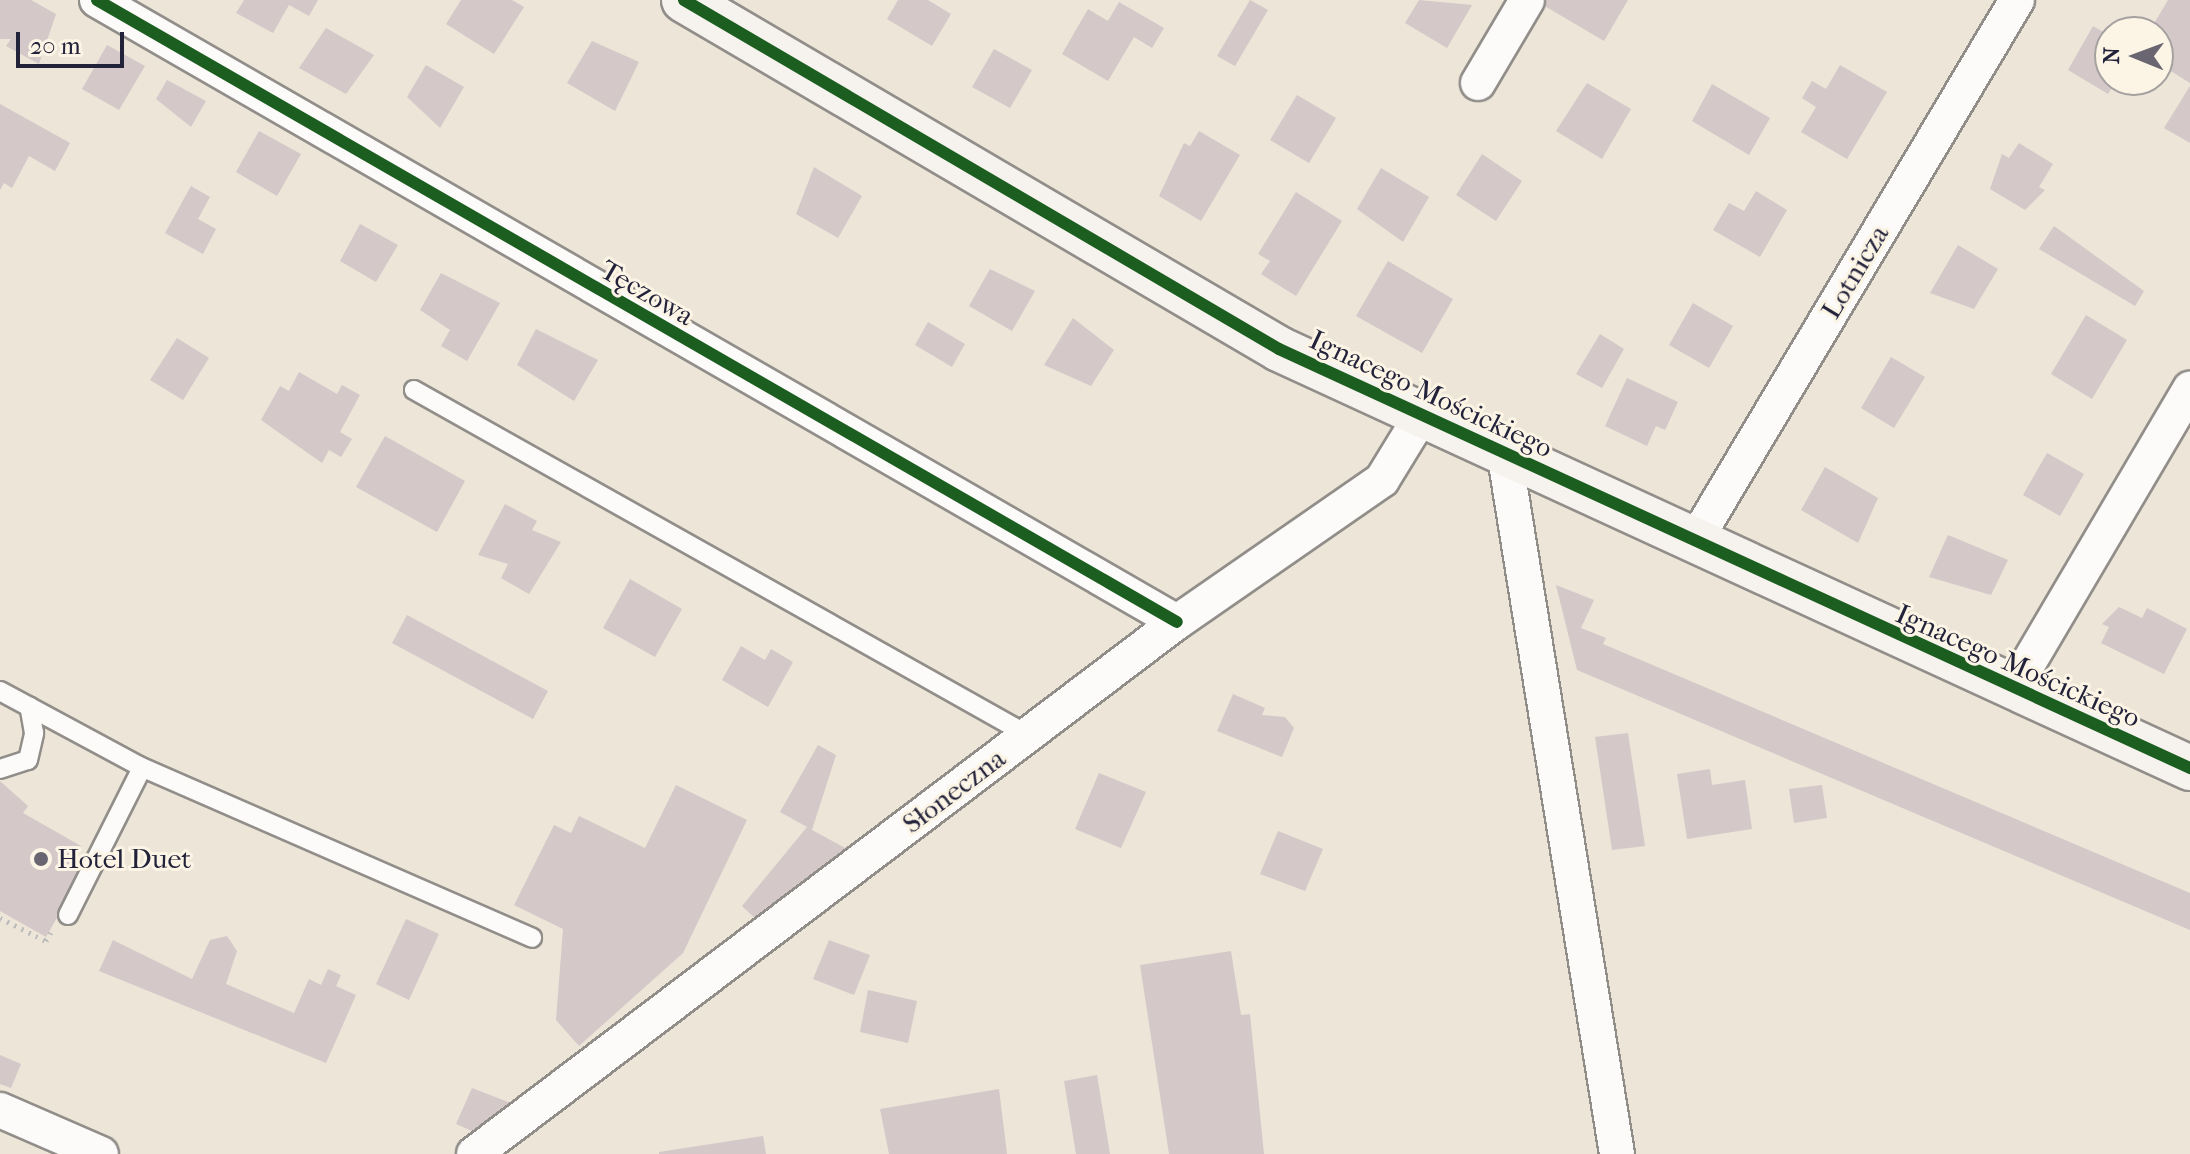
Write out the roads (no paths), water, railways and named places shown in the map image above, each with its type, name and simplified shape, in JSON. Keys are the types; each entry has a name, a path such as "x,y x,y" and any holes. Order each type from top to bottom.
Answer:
{"street":[{"name":"Tęczowa","path":"97,0 1177,622"},
{"name":"Ignacego Mościckiego","path":"684,0 1279,349 1420,418 2012,691 2190,768"},
{"path":"1478,83 1527,0"},
{"name":"Lotnicza","path":"1693,544 2017,0"},
{"path":"2012,691 2190,389"},
{"name":"Słoneczna","path":"474,1154 1177,622 1382,480 1420,418"},
{"path":"1505,457 1617,1154"},
{"path":"0,1110 101,1154"}],"lane":[{"path":"414,390 1028,735"},
{"path":"0,691 142,768 532,938"},
{"path":"0,769 28,760 29,706"},
{"path":"68,915 142,768"}],"place":[{"name":"Hotel Duet","path":"41,859"}]}
